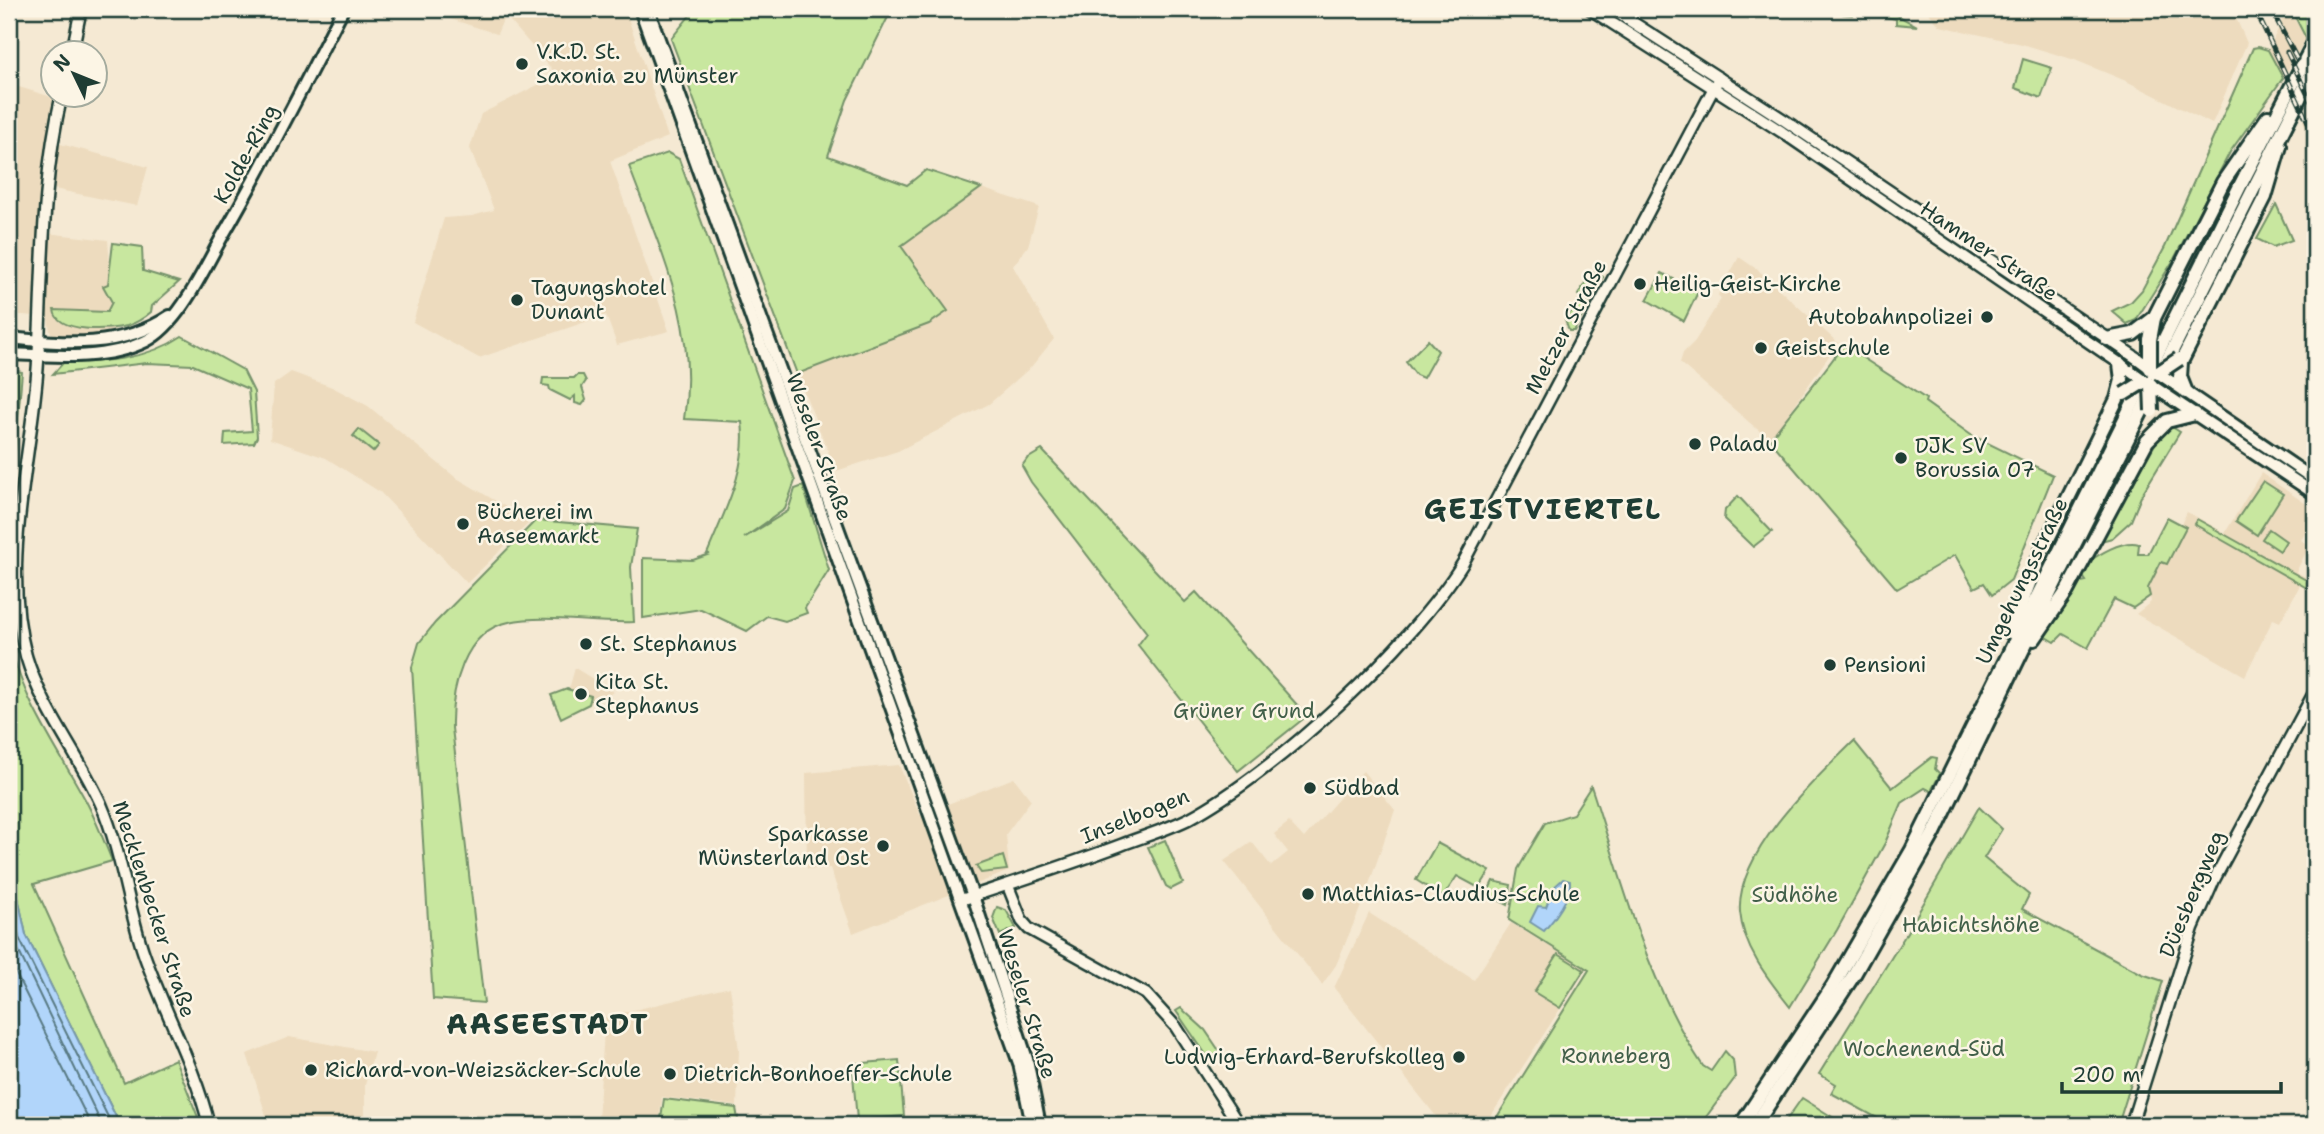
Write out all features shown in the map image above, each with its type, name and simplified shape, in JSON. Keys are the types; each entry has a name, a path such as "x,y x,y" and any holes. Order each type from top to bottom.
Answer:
{"highway":[{"name":"Umgehungsstraße","path":"1755,1125 1821,1028 1894,908 1956,790 2005,672 2315,41"},
{"name":"Umgehungsstraße","path":"1741,1125 1807,1027 1882,904 1926,824 2315,67"},
{"path":"2147,441 2154,377 2150,340 2154,318 2222,182 2245,146 2288,92"},
{"path":"2186,392 2179,369 2183,356 2265,197 2289,117"},
{"path":"2107,339 2133,334 2154,318"},
{"path":"2120,396 2154,377 2183,356"},
{"path":"2005,672 2023,593 2120,396 2126,367"},
{"path":"2005,672 2067,591 2147,441 2167,421 2195,414"}],"main road":[{"name":"Kolde-Ring","path":"9,354 91,355 117,351 145,342 162,331 192,290 260,171 343,9"},
{"name":"Weseler Straße","path":"640,9 1019,1063 1032,1125"},
{"name":"Weseler Straße","path":"648,9 973,896 1027,1059 1040,1125"},
{"name":"Kolde-Ring","path":"9,338 104,342 123,339 150,329 175,313"},
{"name":"Hammer Straße","path":"2154,377 2186,392 2315,480"},
{"name":"Hammer Straße","path":"2154,377 2163,393 2315,494"}],"street":[{"path":"75,38 81,9"},
{"name":"Hammer Straße","path":"1590,9 1639,43 1782,132 2126,367 2154,377"},
{"path":"1608,21 1614,9"},
{"name":"Hammer Straße","path":"1614,9 2138,359 2154,377"},
{"path":"1639,43 1646,32"},
{"name":"Metzer Straße","path":"1444,593 1665,185 1719,78"},
{"name":"Mecklenbecker Straße","path":"60,108 48,181 40,258 38,354 14,558 20,634 38,690 109,824 143,950 198,1089 209,1125"},
{"name":"Inselbogen","path":"973,896 1008,886 1165,828 1214,803 1281,753 1356,686 1444,593"},
{"name":"Düesbergweg","path":"2131,1125 2193,928 2214,880 2315,691"},
{"path":"1008,886 1022,920 1029,929 1146,994 1166,1014 1239,1125"},
{"path":"961,900 973,896"}],"shaded area":[{"path":"9,9 17,9 14,37 9,47"},
{"path":"420,9 625,9 668,137 610,161 669,331 617,345 606,315 479,358 413,322 444,218 472,216 494,210 470,148 481,114 557,75 505,15 497,34"},
{"path":"1919,9 2232,9 2247,43 2212,124 2126,81 2075,60 2022,44 1940,26 1929,13"},
{"path":"2288,9 2306,38 2283,78 2268,50"},
{"path":"9,84 38,93 38,108 54,108 49,141 148,167 137,206 54,189 46,233 108,240 115,336 54,336 50,331 48,317 9,314"},
{"path":"2315,97 2315,146 2303,121"},
{"path":"981,188 1039,207 1028,246 1013,266 1054,339 1031,367 989,404 898,451 836,471 797,374 929,324 948,311 901,246"},
{"name":"Geistschule","path":"1739,257 1758,270 1838,343 1770,440 1680,363 1683,353 1695,341 1721,299 1718,295"},
{"path":"291,372 332,387 368,406 455,477 511,510 533,519 467,583 380,492 326,458 270,439 274,384"},
{"path":"2261,473 2315,510 2315,519 2301,540 2309,546 2296,572 2315,582 2315,594 2300,585 2280,622 2273,619 2245,676 2136,614 2151,602 2148,588 2162,561 2167,564 2186,526 2181,524 2187,512 2225,533"},
{"name":"Kita St. Stephanus","path":"575,668 614,692 561,718 551,695 569,689"},
{"path":"899,765 920,815 1014,778 1031,800 1006,834 1009,871 853,933 830,868 807,869 806,773"},
{"name":"Matthias-Claudius-Schule","path":"1363,771 1395,810 1362,904 1336,965 1322,985 1224,861 1252,842 1271,866 1288,852 1274,834 1289,822 1304,838"},
{"name":"Ludwig-Erhard-Berufskolleg","path":"1369,913 1474,980 1511,923 1586,969 1485,1125 1443,1125 1334,988"},
{"name":"Dietrich-Bonhoeffer-Schule","path":"730,987 739,1050 737,1106 662,1097 659,1122 598,1120 605,1017"},
{"name":"Richard-von-Weizsäcker-Schule","path":"289,1037 374,1052 365,1085 365,1125 269,1125 247,1054"}],"green space":[{"path":"695,9 892,9 847,100 828,156 907,185 926,170 981,188 901,246 948,311 929,324 797,374 671,39"},
{"path":"1840,9 1886,9 1917,26 1896,24 1896,19 1853,10 1852,15 1843,14"},
{"path":"2291,9 2315,9 2315,21 2306,38"},
{"path":"2253,48 2268,50 2283,78 2230,152 2173,261 2136,320 2127,324 2112,311 2131,302 2142,290 2165,247"},
{"path":"2023,59 2052,68 2041,98 2015,88"},
{"path":"668,153 679,159 795,481 785,509 744,538 788,511 795,489 803,486 829,570 805,608 807,613 785,621 767,616 747,631 701,609 643,618 643,558 693,560 710,554 707,554 738,473 743,439 742,422 684,419 686,352 681,321 664,259 629,166"},
{"path":"2276,204 2292,240 2273,247 2257,239"},
{"path":"113,243 142,247 143,271 179,282 152,306 151,312 127,326 109,329 86,328 64,323 57,318 54,310 107,312 112,302 103,286 108,284"},
{"path":"1597,271 1603,277 1593,291 1595,293 1590,302 1578,295 1591,273"},
{"path":"1662,273 1698,292 1684,321 1647,300"},
{"path":"1579,301 1588,306 1574,331 1569,331 1565,320"},
{"path":"182,336 243,370 254,392 257,437 254,443 224,445 225,433 252,431 248,389 193,365 147,363 53,374 63,363 140,355"},
{"path":"1428,340 1438,351 1423,378 1416,375 1406,362"},
{"name":"DJK SV Borussia 07","path":"1843,345 1926,399 1925,402 1971,435 2053,475 2011,580 1992,595 1984,583 1974,588 1955,555 1897,589 1770,440"},
{"path":"9,369 22,372 9,520"},
{"path":"583,375 586,381 582,387 586,400 582,405 575,403 575,396 570,400 550,390 549,386 542,385 543,378 574,378"},
{"path":"2169,425 2180,432 2142,494 2131,521 2112,538 2101,541 2160,435"},
{"path":"359,429 379,445 373,452 353,436"},
{"name":"Grüner Grund","path":"1042,450 1185,602 1196,592 1307,716 1238,771 1138,645 1147,633 1031,482 1022,466 1027,459"},
{"path":"2263,481 2283,494 2257,535 2236,521"},
{"path":"1738,496 1772,532 1753,547 1724,519 1725,510"},
{"path":"2167,517 2186,527 2167,564 2161,562 2148,588 2150,596 2133,608 2114,599 2088,648 2063,634 2055,642 2045,636 2081,582 2086,581 2082,575 2083,565 2110,549 2125,544 2139,544 2138,554 2148,554"},
{"path":"2197,519 2315,585 2314,592 2194,524"},
{"path":"536,520 637,529 631,567 634,622 539,619 509,622 493,628 470,649 457,680 452,728 484,1003 433,999 412,667 419,643 435,623"},
{"path":"2269,529 2286,541 2280,551 2262,539"},
{"path":"9,633 13,655 29,698 86,801 112,861 34,884 124,1083 175,1059 201,1125 120,1125 26,935 9,855"},
{"path":"567,689 591,696 589,704 561,718 551,695"},
{"name":"Südhöhe","path":"1854,741 1892,788 1932,757 1937,758 1935,769 1940,774 1931,791 1925,788 1902,803 1885,843 1790,1007 1765,974 1746,938 1740,912 1742,889 1750,866 1780,819"},
{"name":"Ronneberg","path":"1591,786 1638,930 1666,1000 1683,1034 1703,1066 1711,1071 1725,1051 1733,1060 1735,1078 1700,1125 1492,1125 1589,970 1509,920 1518,869 1545,823 1573,814"},
{"path":"1979,807 2002,829 1984,858 2029,895 2022,909 2142,974 2163,981 2118,1125 2087,1125 2070,1116 2065,1125 1890,1125 1831,1093 1836,1084 1819,1074 1903,939"},
{"path":"1165,840 1183,883 1171,889 1166,886 1148,847"},
{"path":"1437,843 1490,871 1479,888 1457,876 1443,897 1416,880"},
{"path":"1003,856 1007,870 981,873 976,866"},
{"path":"1493,881 1511,885 1508,905 1487,894"},
{"path":"997,907 1006,910 1016,928 1000,935 993,918"},
{"path":"1558,954 1584,970 1560,1008 1534,992"},
{"path":"1181,1008 1205,1030 1220,1052 1209,1059 1176,1011"},
{"path":"899,1060 904,1116 857,1120 852,1064"},
{"path":"1802,1098 1845,1125 1783,1125"},
{"path":"664,1099 736,1108 739,1125 660,1125"},
{"path":"550,1119 660,1125 549,1125"}],"water":[{"path":"9,855 26,935 120,1125 9,1125"},
{"path":"1563,879 1570,881 1568,894 1544,931 1530,922 1538,906 1546,907 1553,888"}],"railway":[{"path":"2255,9 2315,137"},
{"path":"2271,9 2297,59"},
{"path":"2287,52 2315,110"}],"place":[{"name":"V.K.D. St. Saxonia zu Münster","path":"522,64"},
{"name":"Heilig-Geist-Kirche","path":"1640,284"},
{"name":"Tagungshotel Dunant","path":"517,300"},
{"name":"Autobahnpolizei","path":"1987,317"},
{"name":"Geistschule","path":"1761,348"},
{"name":"Paladu","path":"1695,444"},
{"name":"DJK SV Borussia 07","path":"1901,458"},
{"name":"Bücherei im Aaseemarkt","path":"463,524"},
{"name":"St. Stephanus","path":"586,644"},
{"name":"Pensioni","path":"1830,665"},
{"name":"Kita St. Stephanus","path":"581,694"},
{"name":"Südbad","path":"1310,788"},
{"name":"Sparkasse Münsterland Ost","path":"883,846"},
{"name":"Matthias-Claudius-Schule","path":"1308,894"},
{"name":"Ludwig-Erhard-Berufskolleg","path":"1459,1057"},
{"name":"Richard-von-Weizsäcker-Schule","path":"311,1070"},
{"name":"Dietrich-Bonhoeffer-Schule","path":"670,1074"}],"district":[{"name":"GEISTVIERTEL","path":"1543,509"},
{"name":"AASEESTADT","path":"548,1024"}],"park label":[{"name":"Habichtshöhe","path":"1971,925"},
{"name":"Wochenend-Süd","path":"1924,1049"}]}
